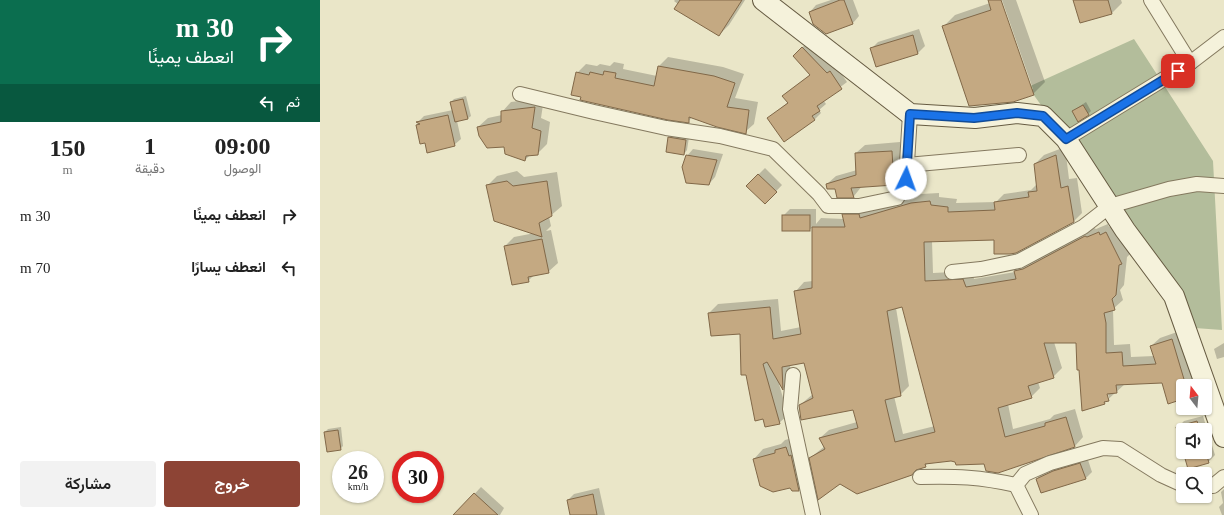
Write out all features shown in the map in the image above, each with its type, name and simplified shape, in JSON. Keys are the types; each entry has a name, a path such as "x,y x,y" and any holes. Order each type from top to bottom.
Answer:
{"street":[{"path":"763,0 910,114 974,118 1017,113 1043,116 1066,139 1110,206 1174,296 1224,437"},
{"path":"1151,0 1190,64"},
{"path":"1066,139 1190,64 1224,38"},
{"path":"520,94 601,114 666,128 720,136 773,149 819,194 828,206 859,206 897,198 906,179 910,114"},
{"path":"907,164 1019,155"},
{"path":"952,272 981,269 1019,261 1083,227 1110,206 1169,189 1198,184 1224,186"},
{"path":"793,375 790,409 813,515"},
{"path":"1016,485 1025,474 1050,463 1103,448 1120,449 1161,475 1176,482"},
{"path":"920,477 962,476 987,478 1016,485 1031,515"},
{"path":"1212,486 1224,478"}],"green space":[{"path":"1134,39 1213,161 1222,330 1195,328 1164,276 1028,87"}],"building":[{"path":"680,0 742,0 719,36 674,9"},
{"path":"840,0 844,0 853,24 826,34 813,24 809,12"},
{"path":"988,0 1001,0 1034,95 1013,102 969,106 942,26 991,10"},
{"path":"1073,0 1108,0 1112,14 1080,23"},
{"path":"913,35 918,54 876,67 870,48"},
{"path":"802,47 827,73 830,71 842,89 817,106 820,111 812,116 815,120 784,142 767,118 788,103 782,96 810,75 793,56"},
{"path":"658,66 714,76 735,83 727,107 749,110 746,134 717,127 689,117 689,123 668,120 580,100 581,97 571,95 576,72 589,75 590,72 603,75 604,71 616,73 615,78 654,86"},
{"path":"463,99 468,119 455,122 450,102"},
{"path":"1083,105 1089,115 1078,122 1072,111"},
{"path":"535,107 532,128 541,131 538,155 526,156 525,161 505,154 504,147 487,148 479,136 477,127 501,122 501,111"},
{"path":"448,115 455,146 427,153 425,143 420,144 416,125 420,124 416,122"},
{"path":"668,137 686,140 684,155 666,152"},
{"path":"892,151 894,185 851,188 854,198 837,198 835,189 827,189 826,184 856,175 855,153"},
{"path":"686,155 717,160 709,185 686,183 682,167"},
{"path":"1056,155 1061,188 1068,186 1074,222 1016,253 1010,254 994,254 994,240 924,242 925,281 963,279 966,287 1016,279 1014,271 1023,269 1085,236 1087,237 1099,232 1100,235 1106,232 1122,264 1119,265 1116,295 1112,299 1115,310 1104,313 1106,323 1106,353 1122,352 1123,366 1156,364 1150,346 1172,339 1184,379 1176,379 1176,401 1168,404 1162,383 1116,385 1117,393 1107,394 1109,401 1104,402 1105,404 1082,411 1079,370 1077,370 1076,343 1044,343 1054,378 1028,386 1032,398 998,408 1005,437 1045,426 1045,423 1066,417 1075,447 998,473 986,471 984,464 956,465 955,462 951,461 925,464 926,467 916,470 912,475 857,494 840,484 818,500 809,458 825,449 819,438 858,428 853,410 801,420 799,405 813,398 804,363 782,367 783,390 767,362 763,364 780,424 765,427 763,419 755,421 746,375 741,375 740,334 711,336 708,313 770,307 773,339 801,334 794,291 812,288 812,227 845,227 842,214 859,214 860,218 911,203 930,201 931,205 948,207 948,212 995,210 994,202 1029,197 1028,192 1037,191 1034,164","holes":["902,307 935,432 895,442 885,400 901,396 887,311"]},
{"path":"758,174 777,192 765,204 746,186"},
{"path":"507,181 513,186 547,181 552,216 539,223 542,237 494,221 486,185"},
{"path":"782,215 810,215 810,231 782,231"},
{"path":"542,239 549,273 528,277 529,282 512,285 504,246"},
{"path":"338,430 341,450 327,452 324,432"},
{"path":"786,447 789,456 791,455 799,491 792,491 790,488 773,492 760,486 753,459 775,453 775,450"},
{"path":"1185,459 1208,459 1209,463 1195,467 1187,467"},
{"path":"1080,463 1086,479 1041,493 1036,479 1053,471"},
{"path":"474,493 498,515 453,515"},
{"path":"593,494 597,515 570,515 567,500"}],"route":[{"path":"906,179 910,114 974,118 1017,113 1043,116 1066,139 1178,71"}]}
